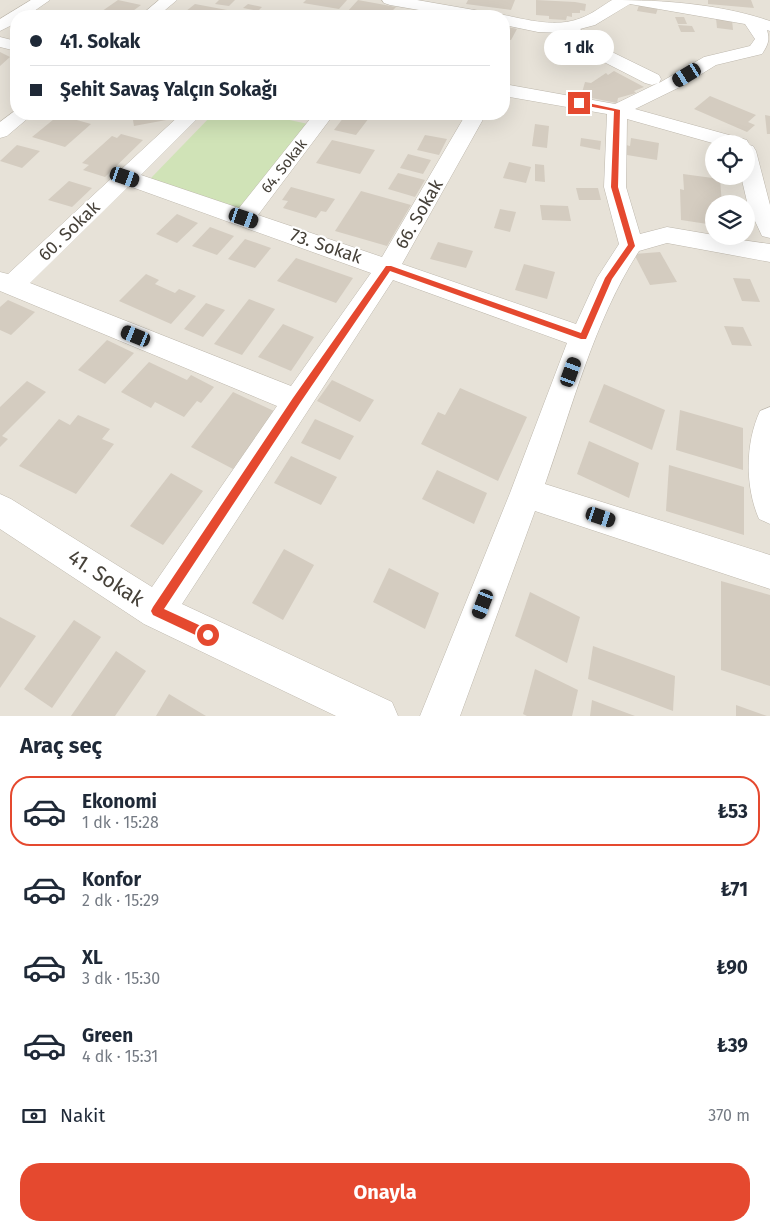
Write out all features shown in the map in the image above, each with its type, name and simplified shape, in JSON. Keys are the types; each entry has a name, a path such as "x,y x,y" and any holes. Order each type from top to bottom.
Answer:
{"street":[{"path":"26,10 42,0"},
{"path":"156,10 169,0"},
{"path":"390,0 404,10"},
{"path":"510,21 538,27 567,28 589,21 618,2 626,0"},
{"path":"633,0 751,20 770,27"},
{"path":"617,110 675,82 710,61 756,50 764,39 751,20"},
{"path":"567,28 608,57 652,79"},
{"path":"510,91 617,110 707,135"},
{"path":"617,110 615,187 632,246"},
{"path":"0,132 15,120"},
{"name":"60. Sokak","path":"6,283 186,120"},
{"name":"64. Sokak","path":"244,218 313,120"},
{"name":"66. Sokak","path":"157,611 296,401 388,268 473,120"},
{"path":"755,173 759,206 770,230"},
{"name":"73. Sokak","path":"125,177 584,337"},
{"path":"440,716 584,337 609,278 632,246 667,236 770,253"},
{"path":"6,283 296,401"},
{"path":"770,420 765,432 767,498 770,508"},
{"path":"526,493 770,572"},
{"name":"41. Sokak","path":"0,510 157,611 378,716"}],"shaded area":[{"path":"0,0 770,0 770,716 0,716"}],"green space":[{"path":"207,120 290,120 308,124 240,209 150,179"}],"building":[{"path":"118,0 141,5 134,10 104,10"},
{"path":"219,0 235,0 229,6 215,4"},
{"path":"306,0 347,0 339,9 303,3"},
{"path":"358,0 396,7 393,10 349,10"},
{"path":"468,0 515,0 511,10 466,4"},
{"path":"536,0 586,4 585,11 580,10 580,13 572,13 572,17 567,16 566,20 549,19 549,16 536,15"},
{"path":"708,0 751,0 754,8 708,4"},
{"path":"195,4 227,10 187,10"},
{"path":"248,4 262,7 259,10 243,8"},
{"path":"639,5 658,8 656,14 637,11"},
{"path":"675,17 684,17 687,24 678,24"},
{"path":"716,18 732,20 733,30 717,28"},
{"path":"678,25 692,26 695,32 681,32"},
{"path":"510,27 517,29 510,40"},
{"path":"0,52 10,57 0,66"},
{"path":"614,71 644,87 634,91 636,93 618,98 617,103 581,96 585,82 591,83 606,73 608,75"},
{"path":"710,96 756,115 748,122 755,125 747,132 694,109"},
{"path":"765,115 770,116 770,134 767,134"},
{"path":"53,120 77,120 91,124 65,147 32,137"},
{"path":"133,120 166,120 134,126"},
{"path":"342,120 367,120 356,135 334,130"},
{"path":"535,124 549,126 547,148 532,146"},
{"path":"121,134 143,140 105,177 83,170 89,165 82,163 112,136 117,138"},
{"path":"425,135 447,139 439,155 417,150"},
{"path":"581,138 601,141 600,150 580,146"},
{"path":"631,138 659,143 657,160 621,154 622,144 630,146"},
{"path":"332,140 375,150 360,174 316,163"},
{"path":"17,145 40,151 22,168 0,161"},
{"path":"408,154 431,160 423,174 400,168"},
{"path":"509,162 531,167 526,183 503,178"},
{"path":"535,164 544,165 545,182 535,181"},
{"path":"398,173 425,180 415,197 388,189"},
{"path":"683,174 705,177 705,185 720,185 721,195 705,195 705,224 681,220 680,189 684,190"},
{"path":"69,181 92,188 72,207 48,200"},
{"path":"291,187 335,199 326,212 321,211 316,218 283,208 288,201 282,200"},
{"path":"576,188 598,188 601,200 579,200"},
{"path":"361,191 411,205 387,246 335,231"},
{"path":"540,205 568,206 571,221 542,220"},
{"path":"500,209 516,212 510,232 494,228"},
{"path":"177,214 198,223 177,243 156,234"},
{"path":"210,227 234,236 217,255 192,246"},
{"path":"245,239 271,248 255,268 228,259"},
{"path":"438,242 473,251 466,268 430,259"},
{"path":"660,252 677,282 650,285 634,254"},
{"path":"296,258 353,278 336,303 277,281"},
{"path":"524,264 555,272 547,299 515,290"},
{"path":"146,274 159,280 155,284 175,293 179,289 196,296 171,324 119,301"},
{"path":"733,278 750,279 760,302 742,301"},
{"path":"249,299 275,309 242,355 214,344"},
{"path":"8,300 35,312 11,335 0,330 0,307"},
{"path":"206,303 225,310 203,337 184,329"},
{"path":"283,324 314,337 291,371 258,357"},
{"path":"724,326 743,327 752,346 732,345"},
{"path":"107,340 134,353 105,384 78,370"},
{"path":"149,362 187,380 191,375 214,387 201,403 197,401 184,417 155,402 151,408 121,392"},
{"path":"332,380 374,400 360,422 317,401"},
{"path":"27,381 46,392 2,436 8,439 0,447 0,407"},
{"path":"604,384 665,410 652,450 589,422"},
{"path":"460,388 527,417 498,481 421,444 438,412 445,415"},
{"path":"233,392 274,411 233,469 191,447"},
{"path":"680,410 743,428 743,470 676,450"},
{"path":"78,415 110,429 102,439 114,444 76,494 19,466 59,419 70,425"},
{"path":"315,419 354,436 340,460 301,443"},
{"path":"589,441 639,463 629,498 577,474"},
{"path":"291,456 337,477 321,505 274,483"},
{"path":"669,465 744,487 744,535 666,511"},
{"path":"437,470 487,493 474,524 422,499"},
{"path":"171,473 203,491 163,545 130,526"},
{"path":"284,549 314,565 283,620 252,603"},
{"path":"389,568 439,593 425,629 373,602"},
{"path":"721,581 770,595 770,686 721,670"},
{"path":"530,592 580,617 567,663 515,636"},
{"path":"0,617 36,636 0,688"},
{"path":"74,620 101,637 52,708 24,689"},
{"path":"593,646 675,676 673,711 588,679"},
{"path":"116,651 146,671 115,716 71,716"},
{"path":"535,669 578,690 572,716 527,716 523,714"},
{"path":"169,694 206,716 156,716"},
{"path":"592,700 635,716 590,716"},
{"path":"736,705 767,716 736,716"}],"route":[{"path":"208,635 157,611 296,401 388,268 584,337 609,278 632,246 615,187 617,110 579,103"}]}
